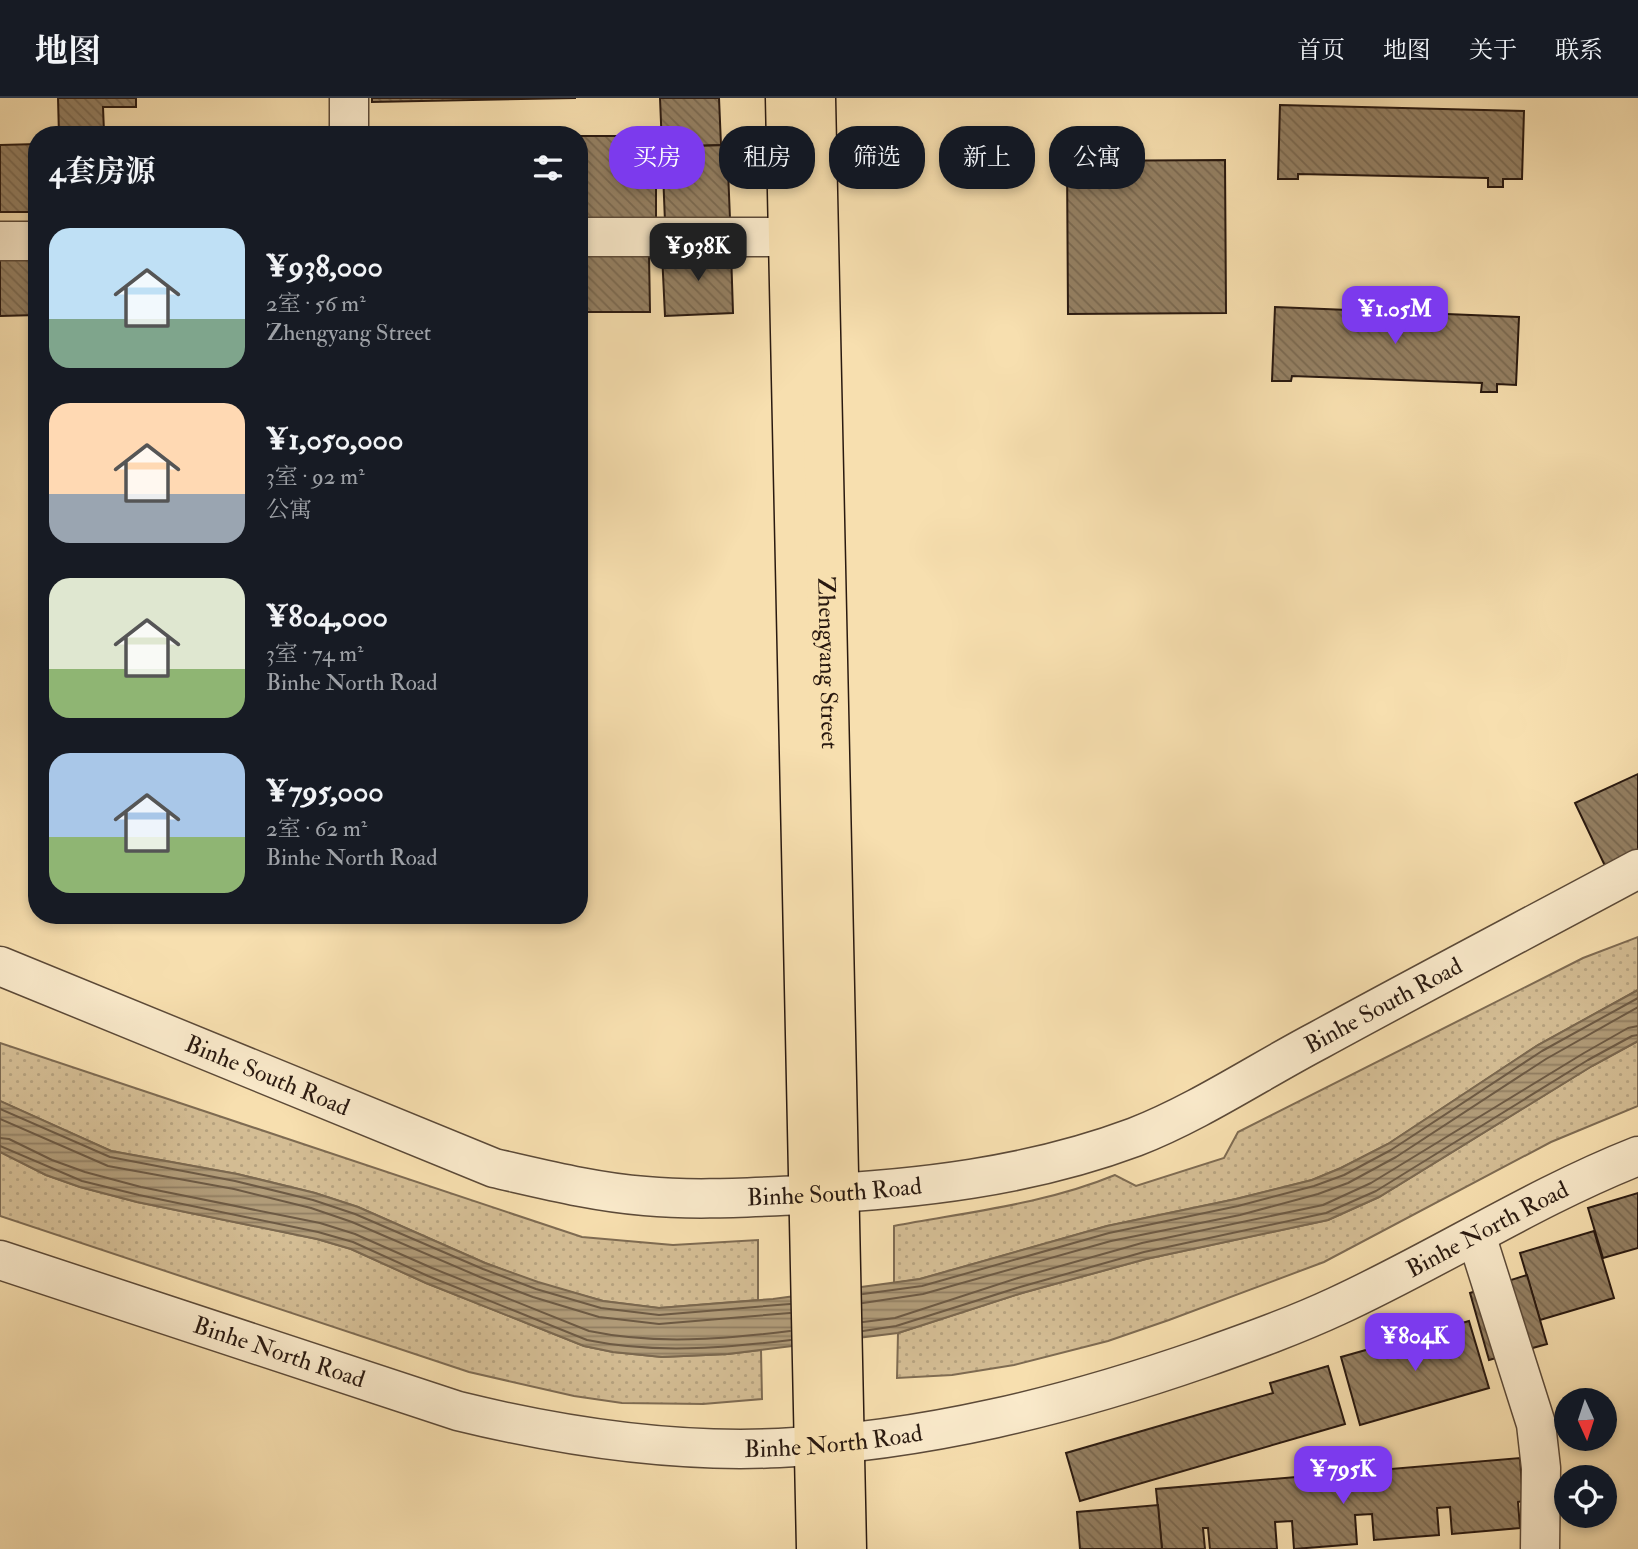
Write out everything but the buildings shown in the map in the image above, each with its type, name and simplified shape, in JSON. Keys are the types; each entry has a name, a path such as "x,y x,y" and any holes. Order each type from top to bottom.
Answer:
{"main road":[{"name":"Zhengyang Street","path":"785,98 824,1212"},
{"name":"Zhengyang Street","path":"816,98 824,1212"},
{"path":"824,1212 830,1444 847,1549"},
{"path":"816,1549 830,1444"}],"street":[{"path":"349,98 349,126"},
{"path":"588,237 788,237"},
{"path":"0,241 28,241"},
{"name":"Binhe South Road","path":"0,966 494,1168 567,1184 644,1196 751,1198 824,1212 1074,1158 1138,1135 1200,1106 1638,869"},
{"name":"Binhe North Road","path":"0,1260 445,1407 512,1424 575,1435 649,1443 733,1448 830,1444 954,1427 1013,1415 1141,1380 1264,1336 1334,1307 1575,1183 1638,1156"},
{"path":"1476,1235 1536,1424 1541,1468 1540,1549"}],"shaded area":[{"path":"1638,937 1638,990 1538,1045 1388,1144 1341,1168 1312,1180 1107,1226 920,1279 894,1283 894,1226 1034,1200 1115,1175 1136,1186 1224,1158 1238,1132 1583,958"},
{"path":"1638,1041 1638,1106 1551,1142 1324,1262 1108,1341 1014,1365 952,1375 897,1378 898,1333 1022,1293 1146,1259 1328,1220 1379,1197 1592,1066"},
{"path":"0,1043 582,1237 673,1245 758,1240 758,1300 659,1308 603,1301 538,1283 485,1263 358,1207 315,1193 237,1174 111,1151 0,1101"},
{"path":"0,1152 46,1175 80,1187 137,1202 317,1239 351,1249 426,1283 584,1346 662,1357 761,1350 762,1399 703,1404 622,1403 574,1396 469,1372 0,1216"}],"water":[{"path":"1638,990 1638,1041 1592,1066 1379,1197 1328,1220 1146,1259 1022,1293 898,1333 728,1354 662,1357 584,1346 426,1283 351,1249 317,1239 137,1202 80,1187 46,1175 0,1152 0,1101 111,1151 237,1174 315,1193 358,1207 485,1263 603,1301 659,1308 773,1299 920,1279 1107,1226 1312,1180 1388,1144 1538,1045"}]}
